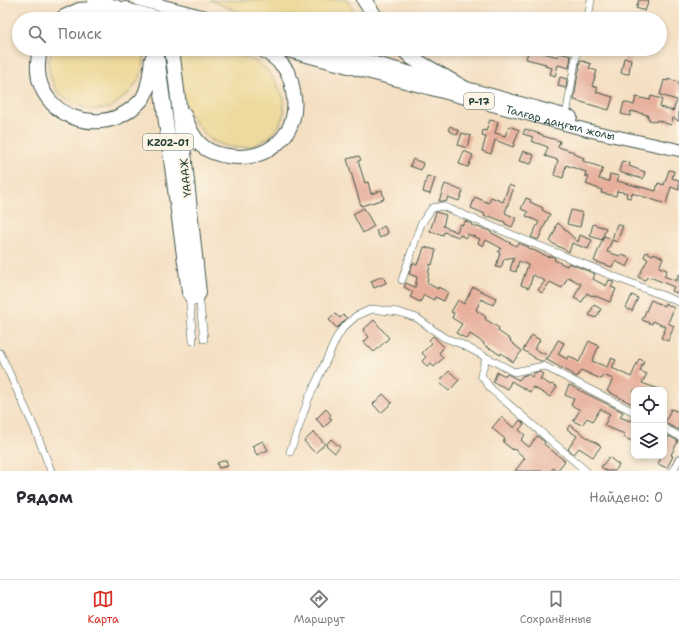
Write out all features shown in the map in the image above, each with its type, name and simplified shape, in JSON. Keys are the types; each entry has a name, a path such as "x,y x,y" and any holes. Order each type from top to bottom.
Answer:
{"highway":[{"path":"149,0 150,12"},
{"path":"166,0 167,12"},
{"path":"364,0 372,12"},
{"path":"75,12 79,10 92,9 128,9"},
{"path":"38,56 37,69 41,86 50,102 61,112 77,119 91,121 107,120 121,116 142,99 148,88 154,56"},
{"name":"ҮАААЖ","path":"156,56 187,236"},
{"name":"ҮАААЖ","path":"173,56 178,98 187,236"},
{"path":"178,98 189,128 205,148 220,155 238,158 252,156 267,151 278,143 288,132 294,117 295,99 292,82 284,68 272,56"},
{"path":"410,56 466,89"},
{"name":"KZ02-01","path":"187,236 194,293"}],"main road":[{"path":"94,0 139,12"},
{"path":"140,0 186,12"},
{"name":"Талғар даңғыл жолы","path":"307,56 591,131 679,149"},
{"name":"P-17","path":"350,56 466,89"},
{"path":"466,89 679,149"}],"street":[{"path":"589,12 591,0"},
{"path":"566,116 576,56"},
{"path":"402,280 421,224 432,208 442,206 679,302"},
{"name":"KZ02-01","path":"194,293 204,339"},
{"name":"KZ02-01","path":"193,341 194,293"},
{"path":"290,452 308,400 337,337 343,328 356,316 372,309 398,312 417,318 443,337 461,344 514,372 544,366 631,410"},
{"path":"0,353 35,429 51,471"},
{"path":"486,358 481,375 491,389 586,471"},
{"path":"667,430 679,436"},
{"path":"673,471 679,459"}],"sand":[{"path":"210,0 347,0 355,12 239,12"},
{"path":"50,56 144,56 140,78 128,94 110,108 91,110 70,102 57,91 50,76 48,61"},
{"path":"177,56 241,56 253,60 265,68 275,80 284,99 284,113 279,126 268,138 253,146 237,148 223,145 211,140 196,124 188,111 183,97"}],"building":[{"path":"639,0 649,0 645,11 636,8"},
{"path":"527,56 571,56 569,68 558,65 555,76 550,74 552,68 545,66 546,64 526,59"},
{"path":"624,58 631,59 629,74 621,73"},
{"path":"580,60 591,64 589,68 597,71 592,86 598,88 596,92 613,97 609,110 574,100"},
{"path":"560,77 567,79 566,88 558,86"},
{"path":"668,79 679,82 679,121 673,118 671,125 657,120 656,122 649,120 647,117 648,115 631,111 630,116 621,114 624,102 634,105 636,97 650,100 651,96 662,99 660,107 673,111 677,100 660,95 664,80 668,81"},
{"path":"490,120 498,122 495,133 505,136 509,126 519,130 513,147 495,140 491,154 482,151 486,137 482,136 483,130 486,131"},
{"path":"450,126 459,131 457,135 448,130"},
{"path":"525,129 560,141 558,147 574,152 574,154 584,158 583,161 603,168 599,179 609,181 610,174 619,176 617,181 656,191 658,183 664,185 669,170 674,171 672,178 679,180 679,190 671,187 666,204 632,193 631,198 626,197 627,193 617,191 616,196 601,193 602,190 586,184 589,177 585,176 586,172 566,165 563,178 554,175 558,160 545,156 548,147 531,141 533,137 523,134"},
{"path":"462,133 471,136 467,148 458,145"},
{"path":"464,151 473,155 468,167 459,164"},
{"path":"523,151 534,155 531,164 519,161"},
{"path":"359,156 361,160 358,161 365,183 368,182 371,194 382,190 384,199 361,206 347,159"},
{"path":"413,159 423,163 421,170 410,166"},
{"path":"622,161 630,163 629,166 645,172 643,179 619,172"},
{"path":"427,176 435,178 430,194 423,192"},
{"path":"445,184 463,191 459,201 448,197 446,202 439,201"},
{"path":"509,185 514,187 505,213 516,218 512,227 505,224 505,222 489,216 488,218 484,216 485,214 471,208 475,197 489,203 491,197 503,202"},
{"path":"526,198 550,214 538,240 531,237 539,222 526,216 528,212 521,209"},
{"path":"364,208 374,226 363,233 353,214"},
{"path":"571,210 583,213 580,227 567,224"},
{"path":"436,212 446,215 443,226 457,232 460,224 463,225 465,221 471,223 471,225 490,231 516,246 518,243 549,257 554,257 554,260 567,266 569,263 595,274 593,279 606,286 609,280 614,282 611,287 616,289 610,302 587,293 582,302 574,298 581,284 568,277 562,288 550,282 542,293 538,290 545,281 533,275 529,288 521,285 528,265 519,261 516,272 510,270 514,257 504,259 501,268 496,267 500,253 498,252 501,248 486,240 483,246 478,243 480,239 467,234 466,238 460,235 459,237 444,232 443,235 430,231"},
{"path":"558,223 578,242 580,235 592,240 588,249 572,243 569,252 550,242 556,228 555,227"},
{"path":"593,224 606,228 602,240 590,236"},
{"path":"617,224 623,226 617,242 612,240 607,252 620,256 621,254 631,259 627,267 615,261 612,267 594,261 604,236 612,239"},
{"path":"384,226 388,233 380,238 376,231"},
{"path":"424,247 436,250 432,265 430,264 427,283 448,292 444,301 435,297 434,300 424,295 420,302 410,297 413,292 404,287 406,283 415,287 417,277 409,274 413,263 417,265 420,260"},
{"path":"646,252 653,255 654,253 663,258 659,267 667,270 664,276 676,281 679,274 679,292 677,291 676,293 672,291 674,287 650,277 647,277 645,280 638,277 648,259 644,257"},
{"path":"383,276 386,283 374,288 371,281"},
{"path":"473,287 496,298 493,305 481,299 476,310 486,317 485,319 499,328 498,331 511,340 510,341 522,351 513,362 501,353 500,355 490,349 470,334 467,339 456,333 462,324 452,318 454,313 451,312 458,300 464,304"},
{"path":"632,295 638,298 632,311 626,308"},
{"path":"651,300 664,306 665,303 674,308 668,323 674,326 668,341 661,338 666,327 653,321 652,324 642,320"},
{"path":"594,305 601,309 596,318 589,315"},
{"path":"335,314 340,318 343,315 347,318 337,328 329,320"},
{"path":"374,320 389,338 374,352 364,342 369,337 363,330"},
{"path":"532,335 540,340 534,349 547,355 544,361 534,358 523,350"},
{"path":"433,336 444,347 439,353 443,358 434,367 431,364 427,367 422,361 426,357 422,353 432,343 429,340"},
{"path":"558,340 564,343 558,354 567,359 569,356 579,362 589,341 599,346 592,361 607,367 611,358 616,360 612,368 631,377 639,359 644,361 640,371 647,374 642,383 653,387 631,387 631,403 607,391 613,379 603,375 601,379 581,370 577,377 547,360"},
{"path":"449,371 459,380 449,391 439,382"},
{"path":"497,372 506,376 507,374 519,380 522,376 528,374 532,377 534,373 540,372 543,374 540,379 557,387 550,397 533,387 530,392 511,381 508,389 493,382"},
{"path":"569,385 623,412 620,417 630,421 631,419 631,441 623,437 625,434 604,426 610,414 600,409 593,421 587,418 582,425 573,421 580,410 571,405 574,399 565,395"},
{"path":"383,394 392,403 381,413 373,404"},
{"path":"326,409 331,415 329,417 332,420 324,427 316,419"},
{"path":"671,409 679,412 679,430 667,424 667,418"},
{"path":"501,417 514,428 520,420 524,424 519,430 525,435 521,440 529,447 537,436 545,442 544,444 565,461 557,471 553,468 551,471 515,471 525,458 503,442 505,439 492,428"},
{"path":"570,425 601,446 593,457 579,448 574,454 568,449 577,436 567,429"},
{"path":"314,432 325,444 315,453 304,441"},
{"path":"669,436 678,441 671,455 673,456 667,468 658,464 660,459 667,459 667,440"},
{"path":"331,439 340,447 335,453 326,445"},
{"path":"263,441 268,450 257,455 252,446"},
{"path":"609,457 619,465 615,471 606,471 601,467"},
{"path":"226,460 228,466 219,468 217,463"}]}
